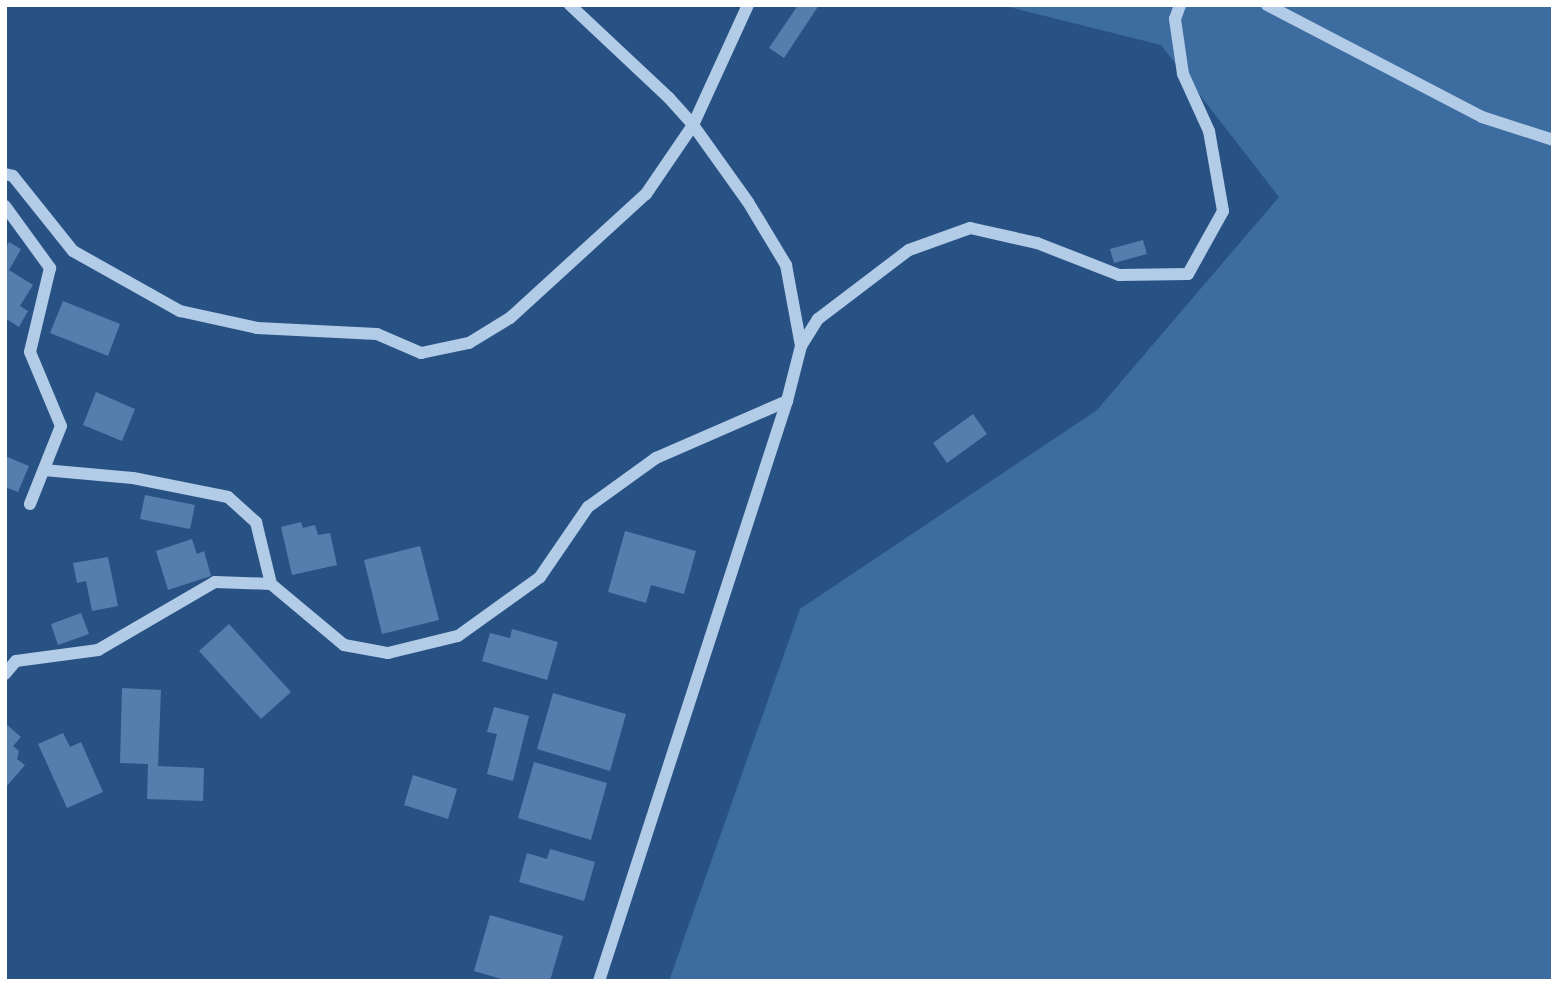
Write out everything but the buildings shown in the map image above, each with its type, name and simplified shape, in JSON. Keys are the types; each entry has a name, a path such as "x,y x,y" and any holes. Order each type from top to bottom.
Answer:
{"street":[{"path":"570,5 669,98 693,125 748,202 786,265 802,346"},
{"path":"5,174 13,176 73,251 180,311 257,328 377,334 421,353 469,343 509,318 646,194 693,125 748,5"},
{"path":"599,981 787,401 802,346 818,319 909,250 970,228 1037,243 1119,275 1188,274 1223,212 1209,131 1184,74 1175,19 1180,5"},
{"path":"1267,5 1482,117 1553,140"},
{"path":"5,206 50,268 30,352 61,426 30,504"},
{"path":"44,470 133,478 228,497 256,522 271,584 344,645 388,653 458,636 540,577 588,507 656,458 787,401"},
{"path":"5,674 16,661 98,650 215,582 271,584"}],"shaded area":[{"path":"1001,5 1553,5 1553,981 669,981 800,609 1097,410 1279,197 1161,45"}]}
